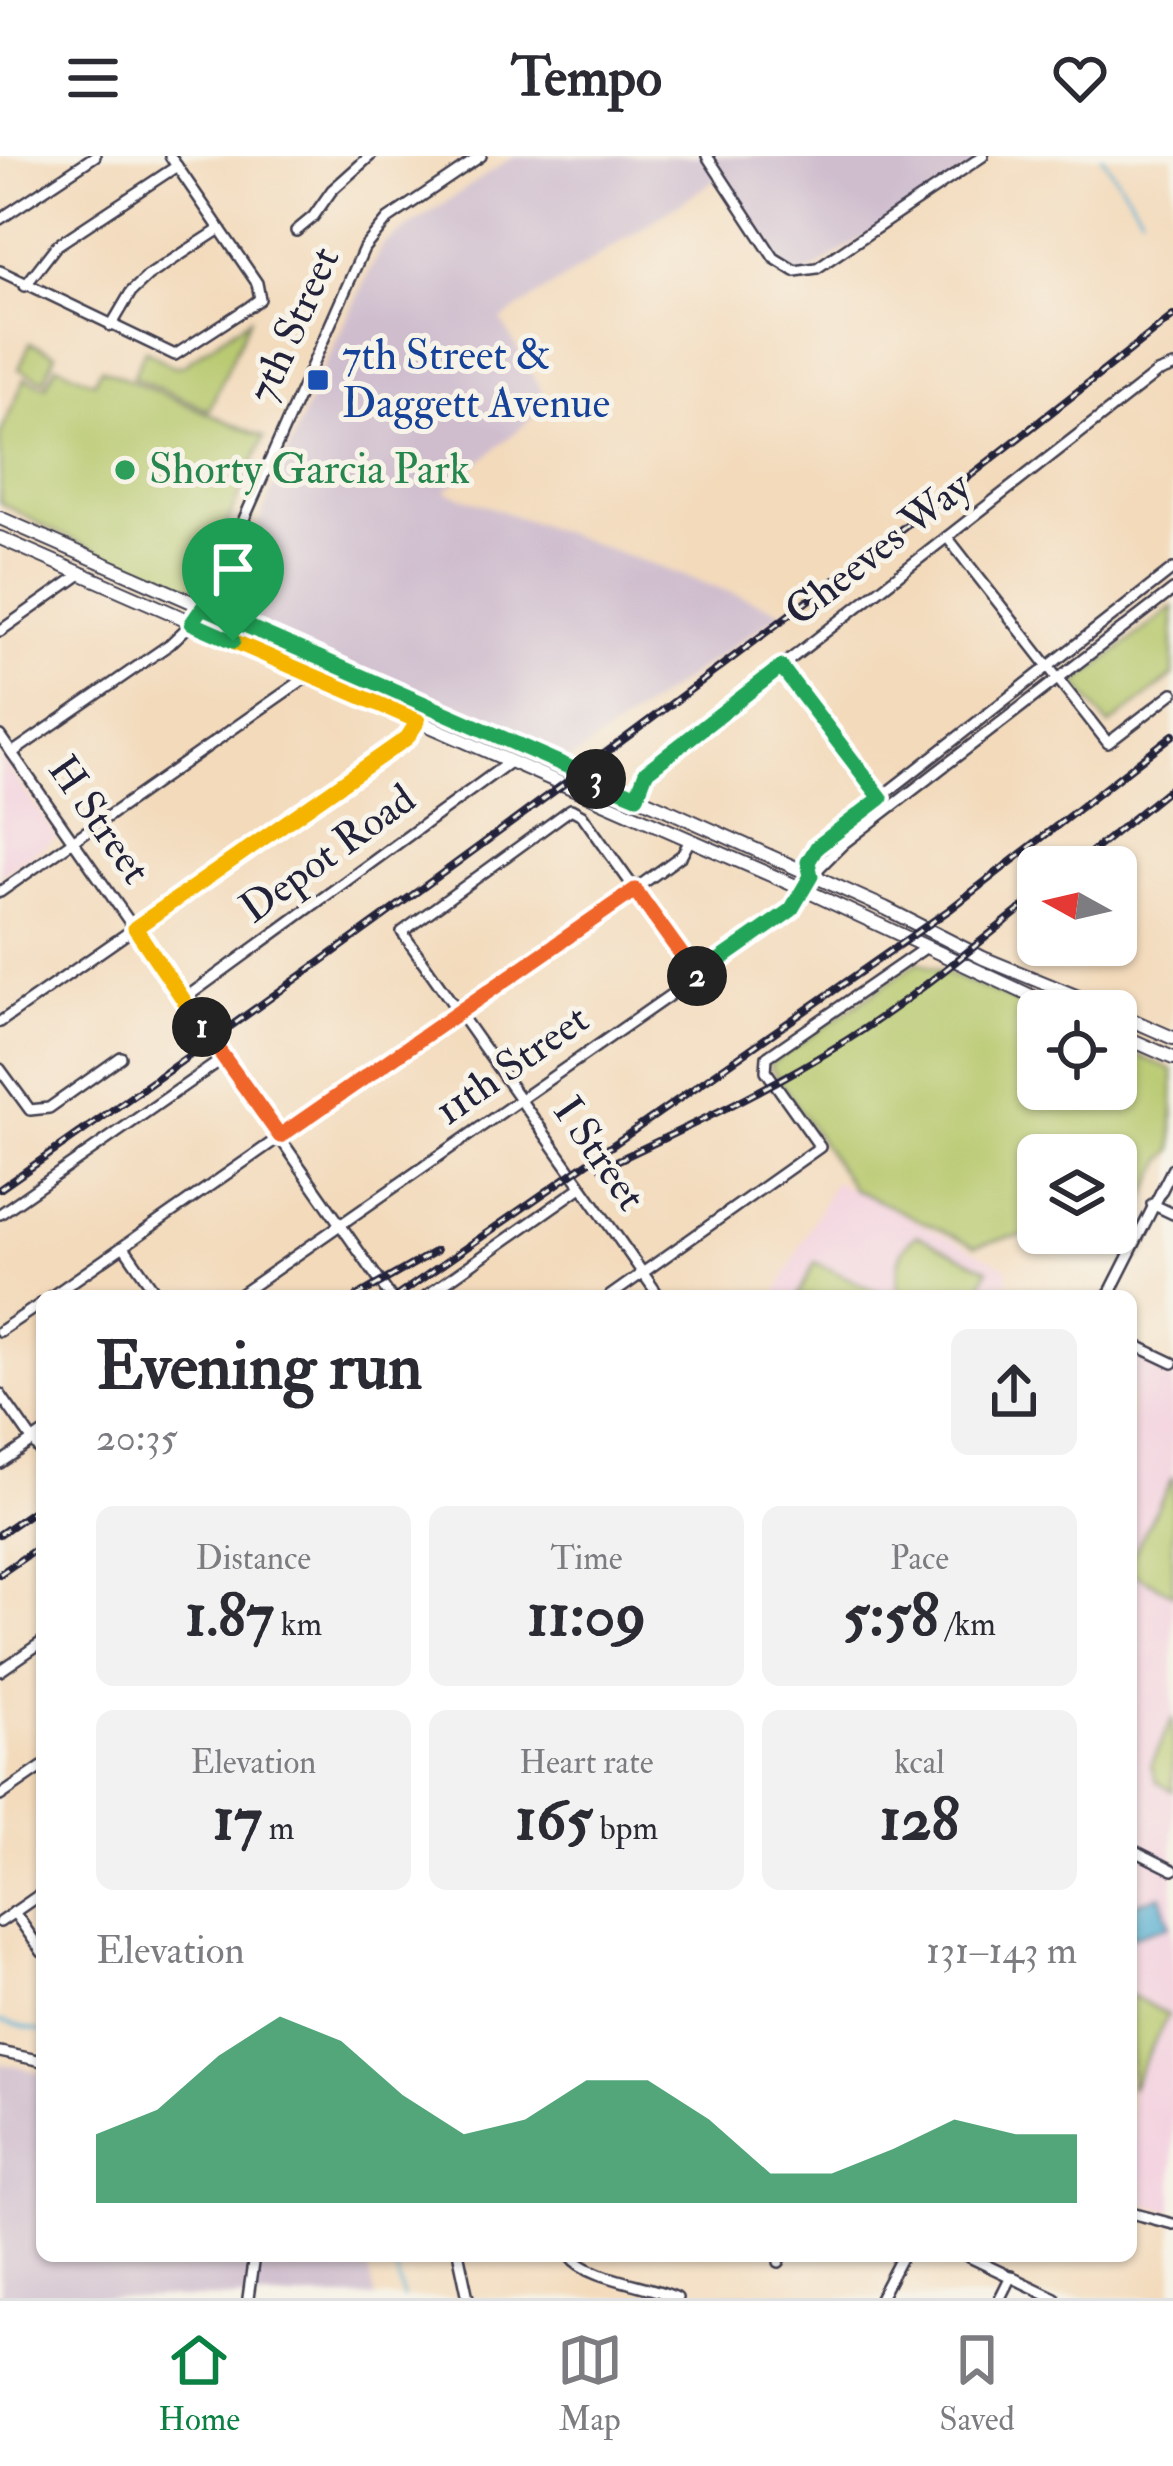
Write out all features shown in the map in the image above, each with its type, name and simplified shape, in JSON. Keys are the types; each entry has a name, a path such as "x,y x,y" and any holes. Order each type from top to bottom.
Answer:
{"main road":[{"path":"0,518 637,796 925,948 1017,990"},
{"path":"0,538 690,840 808,883 1060,990"},
{"path":"1137,1022 1173,1038"},
{"path":"1137,1043 1173,1058"}],"street":[{"path":"0,219 95,156"},
{"name":"7th Street","path":"12,754 170,644 192,623 364,248 388,219 481,156"},
{"path":"707,156 774,258 795,271 817,268 983,156"},
{"path":"296,231 368,157"},
{"path":"0,271 25,286 175,355 260,299 257,283 173,161 56,245 25,286"},
{"path":"111,326 131,292 220,229"},
{"name":"Cheeves Way","path":"637,796 646,772 1157,373 1173,367"},
{"path":"947,537 1108,743 1173,693"},
{"name":"11th Street","path":"808,883 808,862 817,847 1173,569"},
{"path":"0,632 81,574"},
{"name":"11th Street","path":"247,1290 791,910 843,844 1173,590"},
{"path":"781,667 890,809"},
{"path":"0,892 310,674"},
{"path":"0,1022 407,738 424,704"},
{"name":"H Street","path":"0,736 386,1290"},
{"name":"Depot Road","path":"184,999 511,761"},
{"name":"I Street","path":"635,890 582,814 572,808 402,932 654,1290"},
{"path":"61,1290 635,890 682,855 690,840"},
{"path":"635,890 697,976"},
{"path":"619,1290 820,1147 764,1064 767,1058 925,948"},
{"path":"0,1069 30,1110 50,1108 121,1057"},
{"path":"0,1214 224,1058"},
{"path":"1111,1290 1173,1168"},
{"path":"435,1290 581,1187"},
{"path":"1152,1204 1173,1214"},
{"path":"124,1246 154,1290"},
{"path":"0,1331 36,1307"},
{"path":"1137,1345 1173,1363"},
{"path":"0,1394 36,1436"},
{"path":"0,1463 36,1438"},
{"path":"0,1671 36,1646"},
{"path":"0,1796 36,1771"},
{"path":"1137,1852 1173,1870"},
{"path":"0,1922 36,1897"},
{"path":"14,1912 36,1943"},
{"path":"0,2052 36,2060"},
{"path":"1137,2215 1173,2224"},
{"path":"248,2298 253,2262"},
{"path":"460,2262 468,2298"},
{"path":"576,2262 580,2268 677,2298"},
{"path":"880,2298 899,2262"},
{"path":"980,2262 1055,2298"},
{"path":"1000,2298 1011,2276"}],"shaded area":[{"path":"514,156 991,156 791,284 717,179 501,320 549,404 445,491 783,611 567,762 222,612 323,368 382,245"},
{"path":"0,757 57,837 0,876"},
{"path":"834,1181 1007,1267 1008,1286 1016,1290 778,1290"},
{"path":"1137,1352 1173,1371 1173,2211 1137,2202"},
{"path":"0,2063 36,2072 36,2262 317,2262 368,2270 376,2298 0,2298"}],"green space":[{"path":"250,318 209,410 133,377 145,350 172,366 182,366"},
{"path":"30,343 56,354 44,380 19,369"},
{"name":"Shorty Garcia Park","path":"57,365 94,382 101,368 264,437 202,582 182,590 0,502 0,435 25,378 46,386"},
{"path":"1173,607 1173,676 1109,726 1076,683"},
{"path":"918,962 1017,1002 1017,1110 1137,1110 1137,1055 1173,1071 1173,1150 1137,1214 1137,1134 1017,1134 1017,1237 975,1246 853,1189 769,1065"},
{"path":"917,1235 988,1269 979,1290 899,1290 901,1254"},
{"path":"815,1262 873,1290 801,1290"},
{"path":"1173,1477 1173,1594 1137,1575 1137,1546"},
{"path":"1173,1717 1173,1791 1156,1781 1151,1765"},
{"path":"1137,1998 1168,2015 1137,2077"}],"water":[{"path":"1161,1895 1170,1925 1137,1935 1137,1903"}],"waterway":[{"path":"1102,156 1141,214"},
{"path":"1167,283 1173,238"},
{"path":"0,2021 36,2030"},
{"path":"394,2262 403,2298"}],"railway":[{"path":"0,1189 594,762 1173,316"},
{"path":"406,1290 949,910 1173,735"},
{"path":"1099,846 1173,786"},
{"path":"602,1168 757,1092 847,1040 1017,912"},
{"path":"368,1290 436,1251"},
{"path":"0,1534 36,1509"},
{"path":"0,1574 36,1549"}],"place":[{"name":"7th Street & Daggett Avenue","path":"318,380"},
{"name":"Shorty Garcia Park","path":"125,470"}],"route":[{"path":"203,607 637,796 646,772 781,667 881,798 817,847 808,862 811,876 791,910 697,976 635,890 280,1136 135,928 407,738 418,721 233,641 192,623 203,607"}]}
